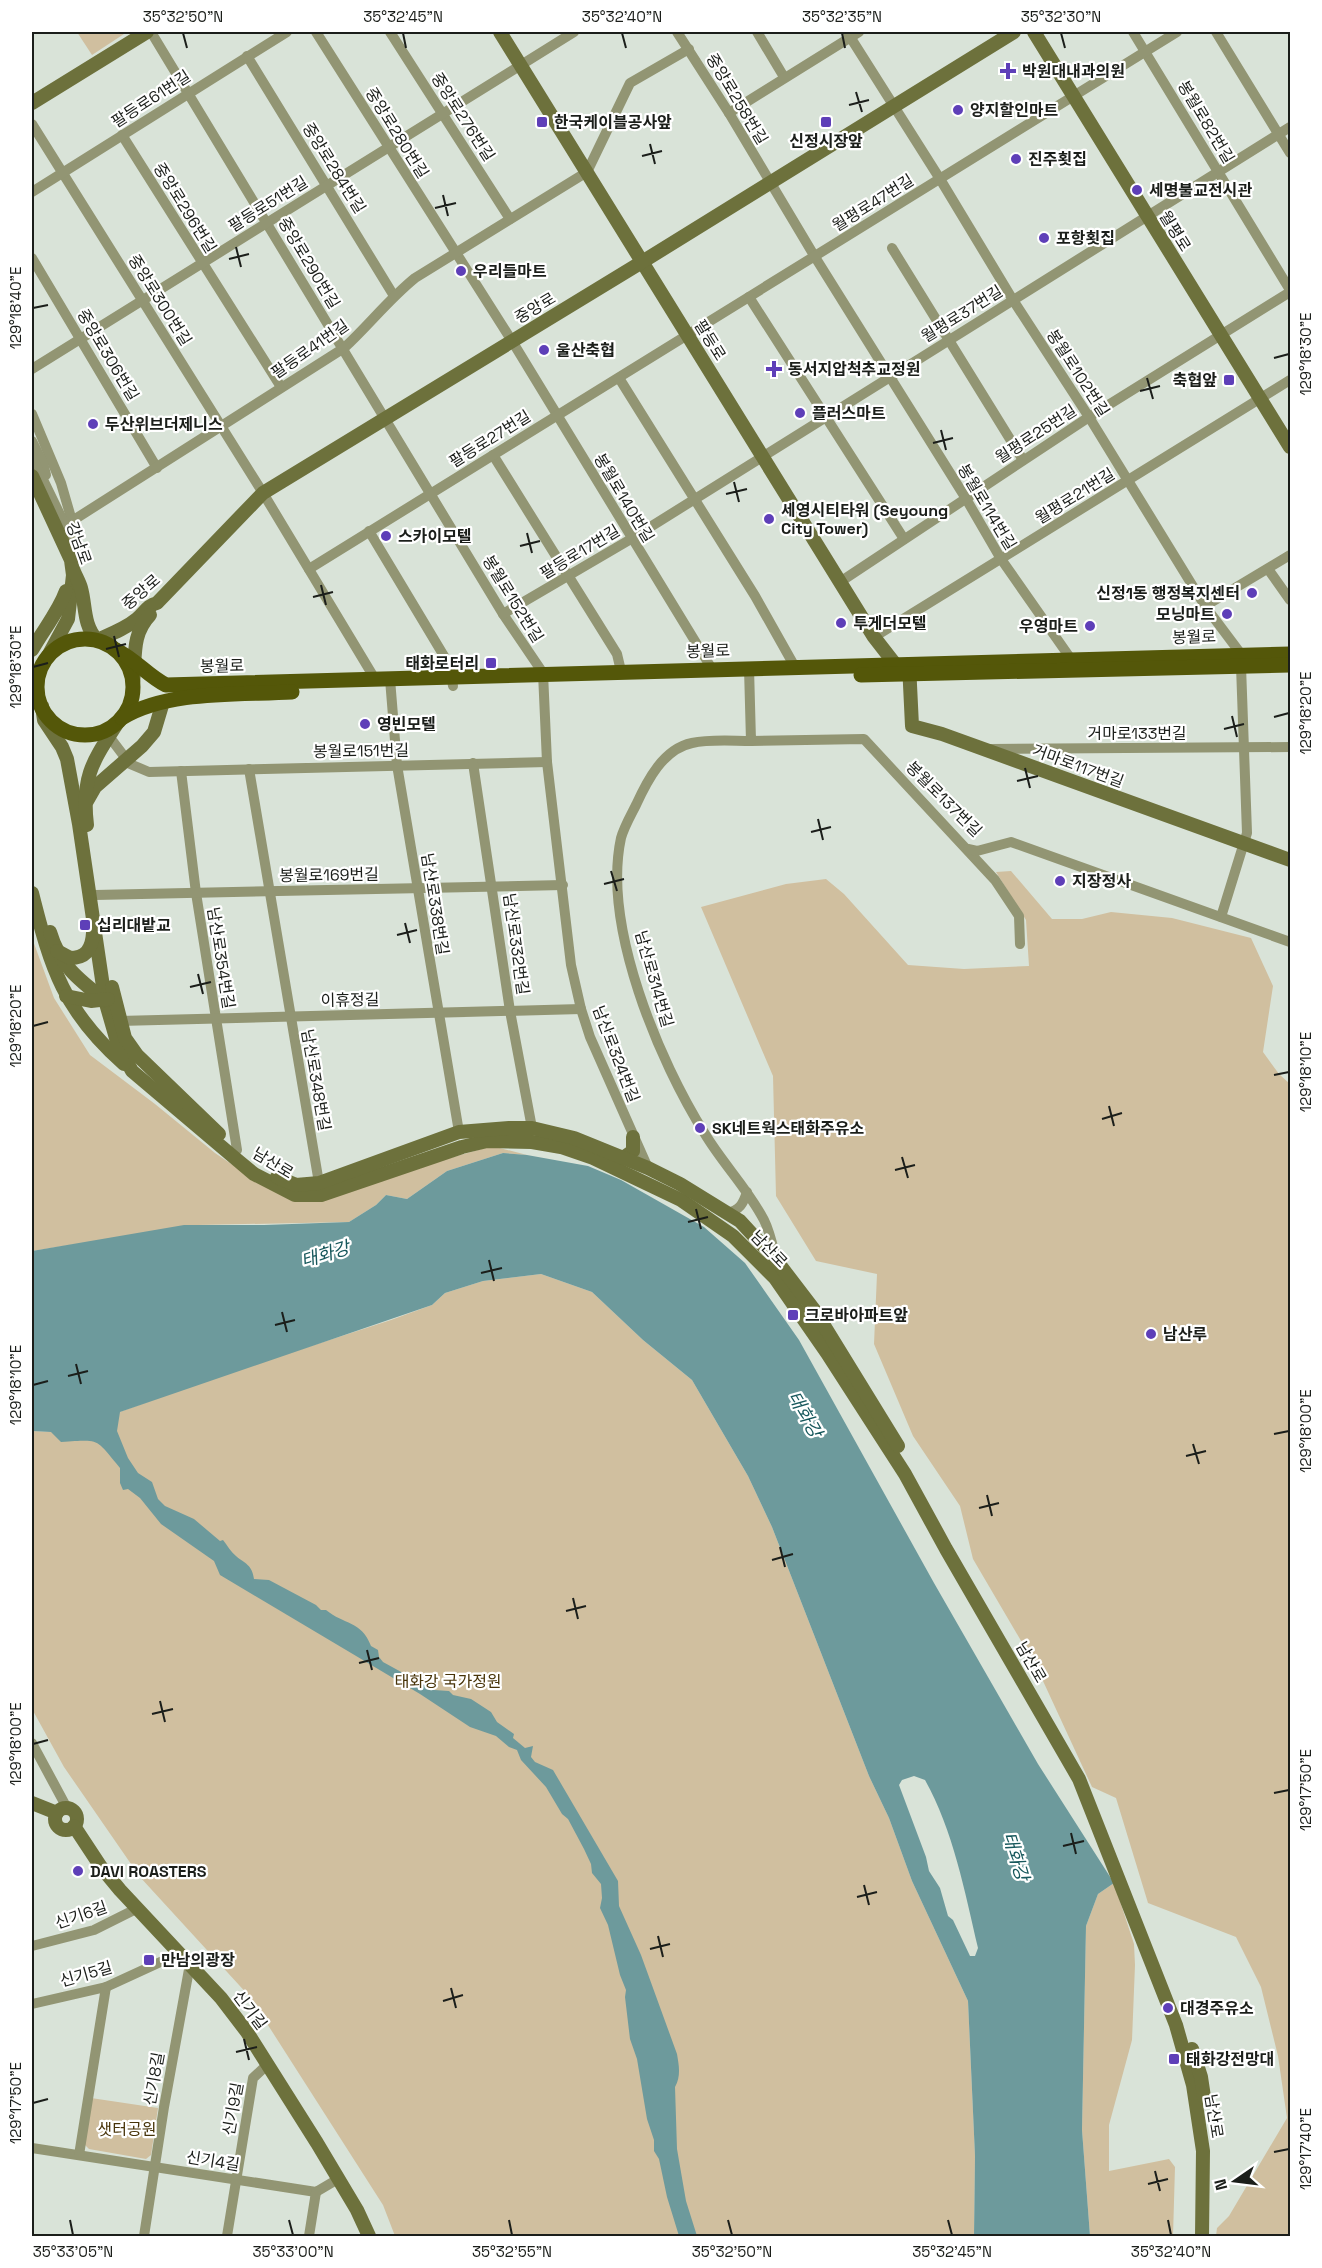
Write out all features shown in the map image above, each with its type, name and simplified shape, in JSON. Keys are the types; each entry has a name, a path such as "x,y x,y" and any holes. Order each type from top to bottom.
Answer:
{"main road":[{"path":"32,103 149,32"},
{"name":"팔등로","path":"500,32 874,637 905,668"},
{"name":"중앙로","path":"97,640 121,629 138,618 152,604 157,603 263,493 1014,32"},
{"name":"월평로","path":"1034,32 1290,447"},
{"name":"강남로","path":"32,476 49,500 72,565 68,619 48,656"},
{"path":"32,487 49,500"},
{"path":"72,565 81,586 85,617 92,635 116,650 126,660 133,682"},
{"path":"32,650 43,629 60,608 72,565"},
{"path":"97,640 85,638 69,641 55,649 48,656 38,676 37,697 46,715 66,731 90,735 107,734 121,719 131,702 136,640 141,625 155,610 157,603"},
{"name":"봉월로","path":"116,650 135,661 166,685 385,682"},
{"name":"봉월로","path":"543,678 621,671 712,669 749,673 795,667 905,668 1071,659 1209,661 1290,654"},
{"path":"1241,660 1290,665"},
{"path":"385,682 1209,661"},
{"name":"거마로117번길","path":"905,668 912,726 983,749 1290,860"},
{"name":"봉월로","path":"121,719 146,706 163,702 221,695 313,691 385,682"},
{"name":"남산로","path":"37,697 44,720 67,759 93,919 118,1045 132,1071 245,1167 295,1195 321,1195 462,1147 487,1141 532,1142 561,1147 593,1158 681,1200 734,1236 775,1278 827,1353 905,1474 1079,1779 1098,1821 1176,2025 1190,2075 1203,2151 1202,2236"},
{"path":"86,802 95,787 142,747 153,732 163,702"},
{"name":"남산로","path":"107,734 90,769 86,802 95,895 109,995 125,1038 137,1055 237,1150 277,1177 296,1185 319,1183 459,1132 498,1128 532,1128 574,1138 648,1168 680,1184 740,1221 776,1260 815,1311 902,1452 1087,1783 1182,2017 1201,2076 1211,2147 1210,2236"},
{"name":"남산로","path":"32,889 43,907 57,951 71,972 109,995"},
{"path":"32,894 48,954 66,996 78,1016 102,1044 132,1071"},
{"path":"57,951 70,958 76,958 88,952 91,946 93,919"},
{"path":"66,996 91,1001 109,995"},
{"path":"623,1158 633,1151 633,1137"},
{"path":"32,1803 62,1811"},
{"name":"신기길","path":"62,1811 56,1822 60,1828 67,1830 74,1826 101,1867 120,1890 221,1998 268,2064 357,2210 369,2236"}],"street":[{"name":"중앙로290번길","path":"149,32 386,417"},
{"name":"팔등로61번길","path":"32,192 287,32"},
{"name":"중앙로280번길","path":"316,32 512,342"},
{"name":"중앙로276번길","path":"390,32 510,219"},
{"name":"팔등로51번길","path":"32,369 574,32"},
{"name":"중앙로258번길","path":"677,32 770,183"},
{"path":"757,32 784,77"},
{"name":"봉월로82번길","path":"1133,32 1290,291"},
{"name":"월평로47번길","path":"688,335 1177,32"},
{"path":"1216,32 1290,153"},
{"path":"729,113 852,33"},
{"name":"봉월로102번길","path":"852,33 893,107 940,179 1012,300 1089,417 1204,606 1241,660"},
{"path":"587,172 630,83 689,49"},
{"name":"중앙로284번길","path":"247,56 394,296"},
{"name":"중앙로300번길","path":"32,123 309,569 385,682"},
{"name":"월평로37번길","path":"762,456 1290,127"},
{"name":"중앙로296번길","path":"122,135 281,387"},
{"name":"팔등로41번길","path":"72,521 344,348 362,332 394,296 415,278 587,172"},
{"name":"봉월로114번길","path":"770,183 1001,559 1071,659"},
{"path":"892,248 1023,460"},
{"name":"중앙로306번길","path":"32,258 158,468"},
{"name":"월평로25번길","path":"840,582 965,497 1290,291"},
{"path":"749,297 904,539"},
{"name":"팔등로27번길","path":"309,569 688,335"},
{"name":"봉월로140번길","path":"512,342 712,669"},
{"path":"619,378 755,596 795,667"},
{"name":"월평로21번길","path":"874,637 1290,380"},
{"path":"32,414 61,483 72,521 70,534"},
{"name":"봉월로152번길","path":"386,417 543,678"},
{"path":"32,441 43,463 49,500"},
{"path":"493,455 617,654 621,671"},
{"name":"팔등로17번길","path":"503,614 631,539 762,456"},
{"path":"32,458 49,500 70,534 74,547 72,565"},
{"path":"369,531 444,656 453,681"},
{"path":"1204,606 1290,555"},
{"path":"1268,568 1290,600"},
{"path":"1221,917 1247,833 1241,660"},
{"path":"749,673 751,741"},
{"path":"543,678 547,762"},
{"name":"남산로338번길","path":"385,682 459,1132"},
{"name":"봉월로151번길","path":"107,734 126,759 140,770 149,772 547,762"},
{"name":"봉월로137번길","path":"751,741 864,739 968,849 977,851 1011,842 1290,942"},
{"name":"남산로314번길","path":"751,741 691,743 679,748 661,762 647,782 621,838 618,887 624,936 654,1034 673,1079 706,1136 747,1192 765,1222 776,1260 775,1278"},
{"name":"거마로133번길","path":"983,749 1290,747"},
{"name":"남산로324번길","path":"547,762 571,965 581,1009 590,1037 648,1168"},
{"name":"남산로332번길","path":"473,763 510,1011 532,1128"},
{"name":"남산로348번길","path":"249,769 319,1183"},
{"name":"남산로354번길","path":"181,771 196,892 237,1150"},
{"path":"968,849 995,880 1019,916 1020,944"},
{"name":"봉월로169번길","path":"95,895 492,886 562,880"},
{"name":"이휴정길","path":"118,1017 215,1018 581,1009"},
{"path":"727,1213 741,1207 747,1192"},
{"path":"32,1743 62,1811"},
{"name":"신기6길","path":"32,1946 94,1930 138,1908"},
{"name":"신기5길","path":"32,2004 106,1987 180,1953"},
{"name":"신기8길","path":"144,2236 154,2166 190,1964"},
{"path":"79,2155 106,1987"},
{"name":"신기9길","path":"227,2236 253,2078 268,2064"},
{"name":"신기4길","path":"32,2148 316,2192"},
{"path":"309,2236 316,2192 338,2179"}],"green space":[{"path":"77,32 127,32 92,55"},
{"path":"1011,871 1052,919 1082,919 1111,912 1172,918 1251,938 1273,986 1263,1052 1279,1074 1290,1084 1290,2236 1216,2236 1217,2228 1229,2216 1287,2118 1278,2056 1261,1987 1236,1937 1148,1903 1116,1798 1092,1787 1037,1668 973,1559 960,1506 913,1436 874,1344 877,1274 816,1261 776,1196 773,1076 701,907 786,884 826,879 844,894 908,965 964,969 1029,966 1026,920 996,872"},
{"path":"32,938 54,998 90,1055 215,1153 261,1184 321,1195 492,1146 527,1155 503,1153 447,1171 407,1199 386,1195 376,1205 349,1222 198,1225 32,1251"},
{"name":"태화강 국가정원","path":"541,1274 592,1292 643,1340 692,1380 748,1476 772,1527 912,1881 968,2001 975,2156 974,2236 395,2236 383,2205 250,1997 140,1877 64,1767 32,1709 32,1431 51,1432 114,1414 216,1377 391,1320 432,1305 445,1293 483,1281"},
{"path":"1114,1883 1134,1944 1135,1965 1132,2040 1109,2125 1109,2171 1169,2159 1175,2167 1173,2236 1090,2236 1082,2130 1086,1926 1098,1894"},
{"name":"샛터공원","path":"91,2098 158,2108 151,2155 146,2159 89,2149 84,2144"}],"water":[{"name":"태화강","path":"503,1153 588,1166 621,1180 704,1227 745,1263 799,1340 1038,1764 1114,1883 1098,1894 1086,1926 1082,2130 1090,2236 974,2236 975,2156 968,2001 912,1881 772,1527 748,1476 692,1380 643,1340 592,1292 541,1274 483,1281 445,1293 432,1305 120,1412 117,1431 128,1458 138,1473 152,1482 158,1499 165,1506 194,1519 220,1541 223,1540 234,1554 250,1567 254,1579 269,1580 316,1605 321,1610 326,1610 357,1627 371,1646 378,1650 383,1662 434,1690 449,1691 453,1695 471,1699 491,1712 497,1722 514,1734 513,1738 525,1748 533,1746 531,1757 535,1762 553,1770 618,1881 619,1906 641,1955 677,2054 679,2075 675,2087 677,2149 686,2201 697,2236 679,2236 667,2197 659,2159 654,2151 654,2140 647,2119 637,2059 630,2039 626,1990 608,1925 600,1908 601,1884 592,1873 591,1864 568,1819 562,1814 546,1787 521,1760 517,1750 509,1747 496,1736 470,1727 420,1694 220,1575 214,1561 161,1524 140,1498 128,1489 123,1490 120,1483 120,1468 96,1443 90,1441 61,1442 51,1432 32,1431 32,1251 184,1225 349,1222 376,1205 386,1195 407,1199 447,1171","holes":["914,1776 925,1780 951,1840 978,1948 975,1956 970,1956 953,1920 948,1916 940,1888 929,1871 899,1785 902,1780"]}],"place":[{"name":"박원대내과의원","path":"1008,71"},
{"name":"양지할인마트","path":"958,110"},
{"name":"한국케이블공사앞","path":"542,122"},
{"name":"신정시장앞","path":"826,122"},
{"name":"진주횟집","path":"1016,159"},
{"name":"세명불교전시관","path":"1137,190"},
{"name":"포항횟집","path":"1044,238"},
{"name":"우리들마트","path":"461,271"},
{"name":"울산축협","path":"544,350"},
{"name":"동서지압척추교정원","path":"774,369"},
{"name":"축협앞","path":"1229,380"},
{"name":"플러스마트","path":"800,413"},
{"name":"두산위브더제니스","path":"93,424"},
{"name":"세영시티타워 (Seyoung City Tower)","path":"769,519"},
{"name":"스카이모텔","path":"386,536"},
{"name":"신정1동 행정복지센터","path":"1252,593"},
{"name":"모닝마트","path":"1227,614"},
{"name":"투게더모텔","path":"841,623"},
{"name":"우영마트","path":"1090,626"},
{"name":"태화로터리","path":"491,663"},
{"name":"영빈모텔","path":"365,724"},
{"name":"지장정사","path":"1060,881"},
{"name":"십리대밭교","path":"85,925"},
{"name":"SK네트웍스태화주유소","path":"700,1128"},
{"name":"크로바아파트앞","path":"793,1315"},
{"name":"남산루","path":"1151,1334"},
{"name":"DAVI ROASTERS","path":"78,1871"},
{"name":"만남의광장","path":"149,1960"},
{"name":"대경주유소","path":"1168,2008"},
{"name":"태화강전망대","path":"1174,2059"}]}
